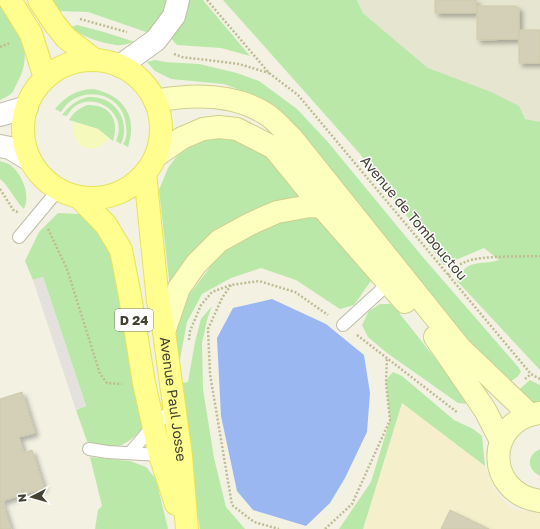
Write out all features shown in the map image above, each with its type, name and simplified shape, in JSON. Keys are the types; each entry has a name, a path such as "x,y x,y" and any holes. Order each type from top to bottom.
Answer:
{"main road":[{"path":"10,0 31,34 45,78"},
{"path":"39,0 66,38 95,60"},
{"path":"150,165 161,134 160,117 155,101 143,83 132,73 120,66 102,61 95,60 78,62 63,66 45,78 33,93 23,121 25,147 30,160 43,178 58,190 80,198 110,196 131,186 150,165 182,138 203,129 219,127 237,128 274,148 322,207 440,344 485,410 501,441"},
{"path":"155,101 175,97 210,96 238,101 267,114 291,137 460,348 508,395 534,414"},
{"name":"Avenue Paul Josse","path":"150,165 158,301 164,332 181,456 186,529"},
{"name":"Avenue Paul Josse","path":"80,198 106,225 121,250 144,384 160,454 186,529"},
{"path":"164,332 179,288 196,264 219,241 252,223 277,212 310,206 322,207"},
{"path":"534,414 517,420 507,430 501,441 498,458 501,472 508,484 518,494 532,500 540,501"}],"street":[{"path":"120,66 156,40 174,16 178,0"},
{"path":"0,115 27,107"},
{"path":"0,146 10,148 30,160"}],"lane":[{"path":"19,237 58,190"},
{"path":"343,325 389,283"},
{"path":"130,453 154,425 175,408"},
{"path":"89,449 100,451 160,454"}],"path":[{"name":"Avenue de Tombouctou","path":"207,0 269,73 298,95 531,374 540,379"},
{"path":"0,189 14,211 35,219 49,229 67,269 100,374 107,383 144,384"},
{"path":"448,275 465,262 473,260 496,257 540,256"},
{"path":"188,346 190,331 201,305 212,292 231,286 259,281 295,292 387,357 458,413 473,415 485,410"},
{"path":"231,286 222,298 208,329 210,374 232,505 254,522 279,529"},
{"path":"325,529 352,504 390,420 386,383 387,357"},
{"path":"508,395 531,374"}],"shaded area":[{"path":"0,0 18,29 22,39 25,59 23,70 13,91 10,95 0,100"},
{"path":"50,0 167,0 165,13 149,33 88,12 57,11"},
{"path":"184,0 203,0 250,56 221,48 177,45 169,36"},
{"path":"223,0 357,0 363,13 428,68 491,92 519,106 525,119 540,122 540,370 457,281 456,277 467,267 499,260 484,248 444,265 360,154"},
{"path":"357,0 540,0 540,126 428,68 363,13"},
{"path":"77,25 135,42 118,45 98,41 86,37 71,27"},
{"path":"155,60 199,64 237,73 259,81 297,109 327,141 421,255 519,368 521,372 517,377 505,385 273,108 248,93 224,84 171,79 155,71 147,62"},
{"path":"93,89 113,96 126,109 131,126 131,136 128,147 123,144 127,133 123,114 117,105 109,99 99,95 89,94 78,97 69,103 61,112 55,109 72,94"},
{"path":"88,97 99,98 107,101 118,110 124,126 121,144 116,141 119,129 117,119 111,111 103,105 93,102 84,102 74,107 67,116 62,115 74,103"},
{"path":"87,105 101,107 111,114 115,126 113,141 98,129 69,120 76,111"},
{"path":"235,136 255,145 281,169 307,203 271,207 170,288 159,190 168,168 180,152 195,141 211,137"},
{"path":"0,161 9,164 14,168 24,185 26,191 26,203 24,209 0,179"},
{"path":"58,213 80,214 94,223 110,251 121,286 146,425 130,440 118,446 107,447 96,445 87,441 76,410 86,406 43,277 33,280 25,261 39,232"},
{"path":"318,216 375,275 354,305 340,309 296,280 261,268 231,278 202,294 187,322 180,359 175,362 174,354 177,327 189,295 208,270 219,252 236,242 283,220"},
{"path":"43,277 86,406 76,410 33,280"},
{"path":"380,304 392,304 446,372 469,404 458,403 387,353 368,337 362,325 369,311"},
{"path":"212,306 202,343 203,389 214,458 226,507 245,529 200,529 176,384 188,382 195,342 201,319"},
{"path":"393,372 402,376 454,420 473,429 482,436 485,466 402,403 363,529 339,529 371,482 390,420 386,380"},
{"path":"530,380 540,385 540,408 514,394"},
{"path":"402,403 485,466 495,491 513,509 540,513 540,529 363,529"},
{"path":"540,449 540,476 533,470 530,459 535,452"},
{"path":"90,457 130,461 146,467 156,479 168,529 95,529 98,510 102,506"}],"sand":[{"path":"74,122 98,129 109,138 96,148 84,147 78,143 75,138 73,130"}],"water":[{"path":"272,299 326,324 364,355 370,393 367,432 345,478 330,503 306,526 253,510 237,491 221,416 217,338 233,308"}],"building":[{"path":"435,0 476,0 477,13 435,13"},
{"path":"477,6 515,6 519,8 519,39 477,40"},
{"path":"519,30 540,30 540,63 519,63"},
{"path":"22,392 35,433 19,437 24,453 32,450 44,488 2,501 11,529 0,529 0,399"},
{"path":"450,510 489,529 441,529"}]}
